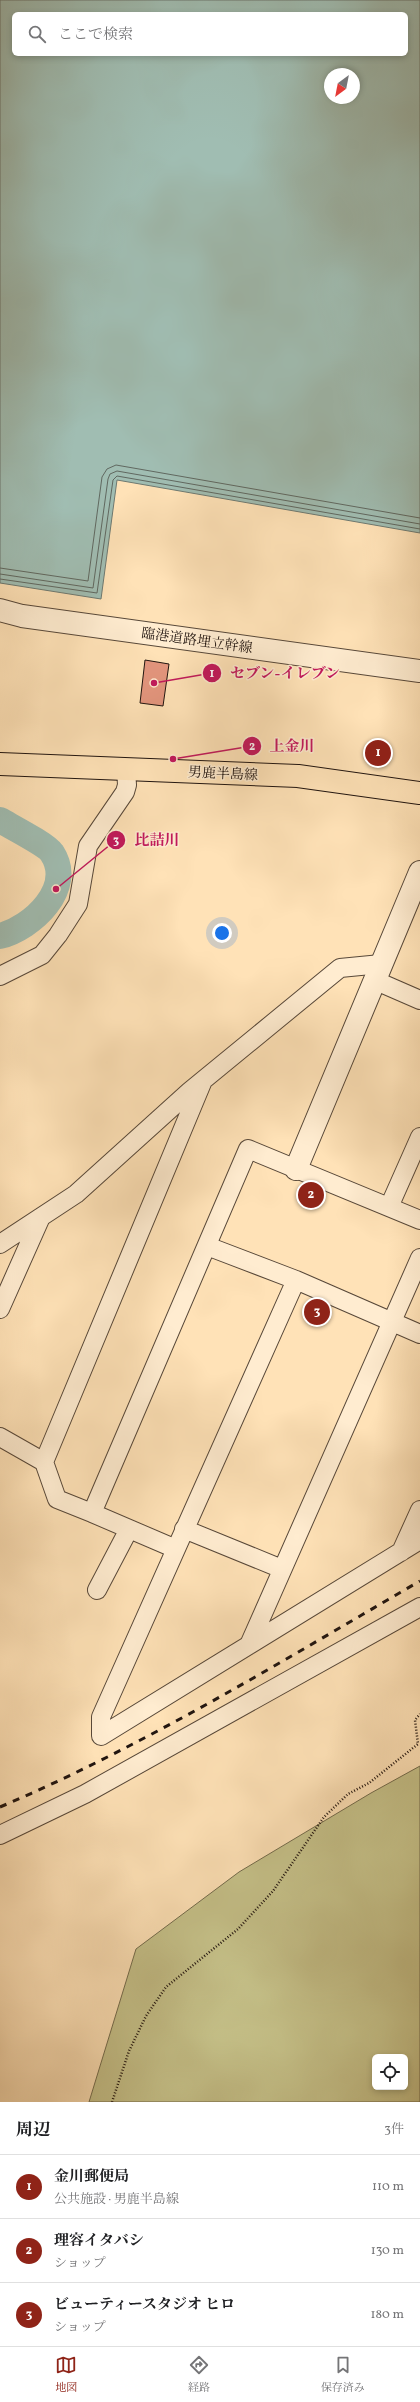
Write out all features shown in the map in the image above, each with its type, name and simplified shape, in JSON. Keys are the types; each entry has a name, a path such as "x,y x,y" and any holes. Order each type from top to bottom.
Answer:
{"main road":[{"name":"男鹿半島線","path":"0,764 298,776 420,793"}],"street":[{"name":"臨港道路埋立幹線","path":"0,610 22,616 420,671"},
{"path":"0,976 42,955 78,904 88,846 125,792 127,785 126,769"},
{"path":"296,1169 420,872"},
{"path":"0,1244 76,1194 203,1080 340,968 377,972 420,1000"},
{"path":"44,1462 203,1080"},
{"path":"388,1207 420,1137"},
{"path":"92,1513 248,1149 420,1220"},
{"path":"0,1309 41,1217"},
{"path":"207,1246 296,1280 420,1334"},
{"path":"249,1645 420,1258"},
{"path":"296,1280 101,1717 101,1736 420,1540"},
{"path":"0,1437 44,1462 57,1499 176,1549"},
{"path":"401,1552 420,1510"},
{"path":"97,1590 129,1529"},
{"path":"184,1529 282,1569"},
{"path":"0,1835 85,1794 420,1607"}],"path":[{"path":"112,2102 129,2051 146,2016 166,1987 238,1929 273,1891 324,1817 348,1794 369,1783 418,1744 416,1720 420,1714"}],"shaded area":[{"path":"420,1766 420,2102 89,2102 136,1949 239,1872 371,1793"}],"water":[{"path":"0,0 420,0 420,533 117,480 101,599 0,583"}],"building":[{"path":"145,660 169,664 163,706 140,703"}],"waterway":[{"path":"0,820 49,850 58,866 58,880 54,893 47,905 25,925 0,936"}],"railway":[{"path":"0,1807 108,1757 161,1729 213,1701 420,1581"}],"place":[{"name":"セブン-イレブン","path":"154,683"},
{"name":"金川郵便局","path":"378,753"},
{"name":"上金川","path":"173,759"},
{"name":"比詰川","path":"56,889"},
{"name":"理容イタバシ","path":"311,1195"},
{"name":"ビューティースタジオ ヒロ","path":"317,1312"}]}
